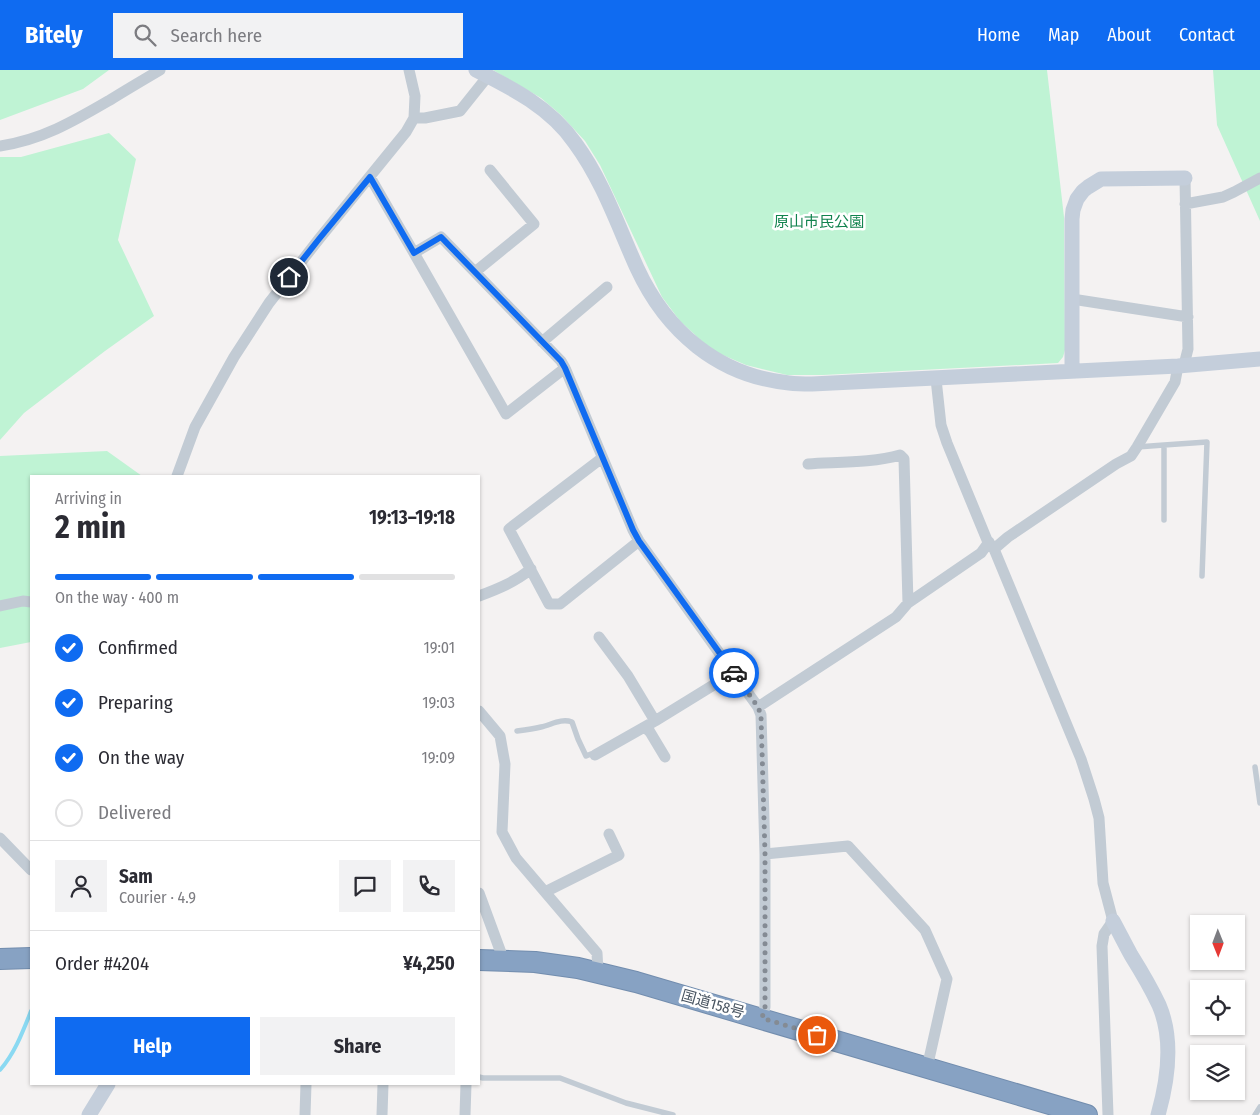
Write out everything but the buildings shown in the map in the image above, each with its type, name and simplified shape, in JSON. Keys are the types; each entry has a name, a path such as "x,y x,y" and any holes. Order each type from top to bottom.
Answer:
{"highway":[{"path":"0,959 30,958"},
{"name":"国道158号","path":"480,960 535,962 598,972 762,1018 1086,1115"}],"street":[{"path":"0,146 36,138 58,129 160,70"},
{"path":"177,475 195,427 212,395 269,303 406,132 414,118 415,96 409,70"},
{"path":"414,118 425,118 460,111 482,73 517,92 541,108 563,127 589,164 610,205 638,270 660,308 671,322 696,347 713,359 751,375 790,384 812,384 1181,366 1260,359"},
{"path":"476,272 534,224 490,170"},
{"path":"370,177 506,414 565,368"},
{"path":"758,707 896,617 908,603 992,545 1131,456 1175,382 1188,349 1185,178 1101,180 1088,187 1077,199 1072,219 1072,371"},
{"path":"1185,204 1223,197 1260,178"},
{"path":"414,253 441,237 561,361 639,541 758,707 761,715 765,854 765,1007 762,1018"},
{"path":"542,342 607,287"},
{"path":"1072,299 1188,317"},
{"path":"936,379 941,425 947,443 987,540 992,545 1081,759 1098,818 1103,883 1113,921 1160,1006 1168,1045 1168,1064 1166,1086 1158,1115"},
{"path":"808,464 900,455 904,459 908,603"},
{"path":"602,458 509,529 550,604 560,604 639,541"},
{"path":"480,596 506,585 531,569"},
{"path":"0,606 23,601 30,602"},
{"path":"600,637 628,676 656,721"},
{"path":"594,755 656,721 733,673"},
{"path":"480,713 500,736 505,764 502,832 516,858 597,953 598,972"},
{"path":"645,726 665,757"},
{"path":"545,892 619,855 609,834"},
{"path":"0,838 30,869"},
{"path":"765,854 848,846 925,930 947,979 927,1068"},
{"path":"480,896 504,961"},
{"path":"1108,1115 1102,946 1104,934 1113,921"},
{"path":"89,1115 107,1085"},
{"path":"305,1115 306,1085"},
{"path":"382,1085 382,1115"},
{"path":"464,1115 466,1085"}],"lane":[{"path":"1137,447 1207,442 1202,576"},
{"path":"1164,444 1164,520"},
{"path":"517,731 543,727 568,720 572,722 586,756 594,755"},
{"path":"1255,767 1260,803"},
{"path":"480,1077 560,1078 626,1103 673,1115"},
{"path":"1255,1115 1260,1107"}],"green space":[{"path":"0,70 109,70 83,89 0,120"},
{"name":"原山市民公園","path":"493,70 1047,70 1064,217 1065,350 1063,357 1058,363 823,375 787,375 746,365 711,350 680,321 662,297 600,165 585,141 561,115 541,98"},
{"path":"1213,70 1260,70 1260,221 1217,125"},
{"path":"109,133 136,159 118,240 154,316 24,413 0,440 0,157 21,157"},
{"path":"107,451 141,475 30,475 30,642 0,648 0,456"}],"waterway":[{"path":"0,1070 22,1034 30,1014"}],"way so far":[{"path":"734,673 758,707 761,715 765,854 765,1007 762,1018 817,1035"}],"route":[{"path":"289,277 370,177 414,253 441,237 561,361 639,541 734,673"}]}
